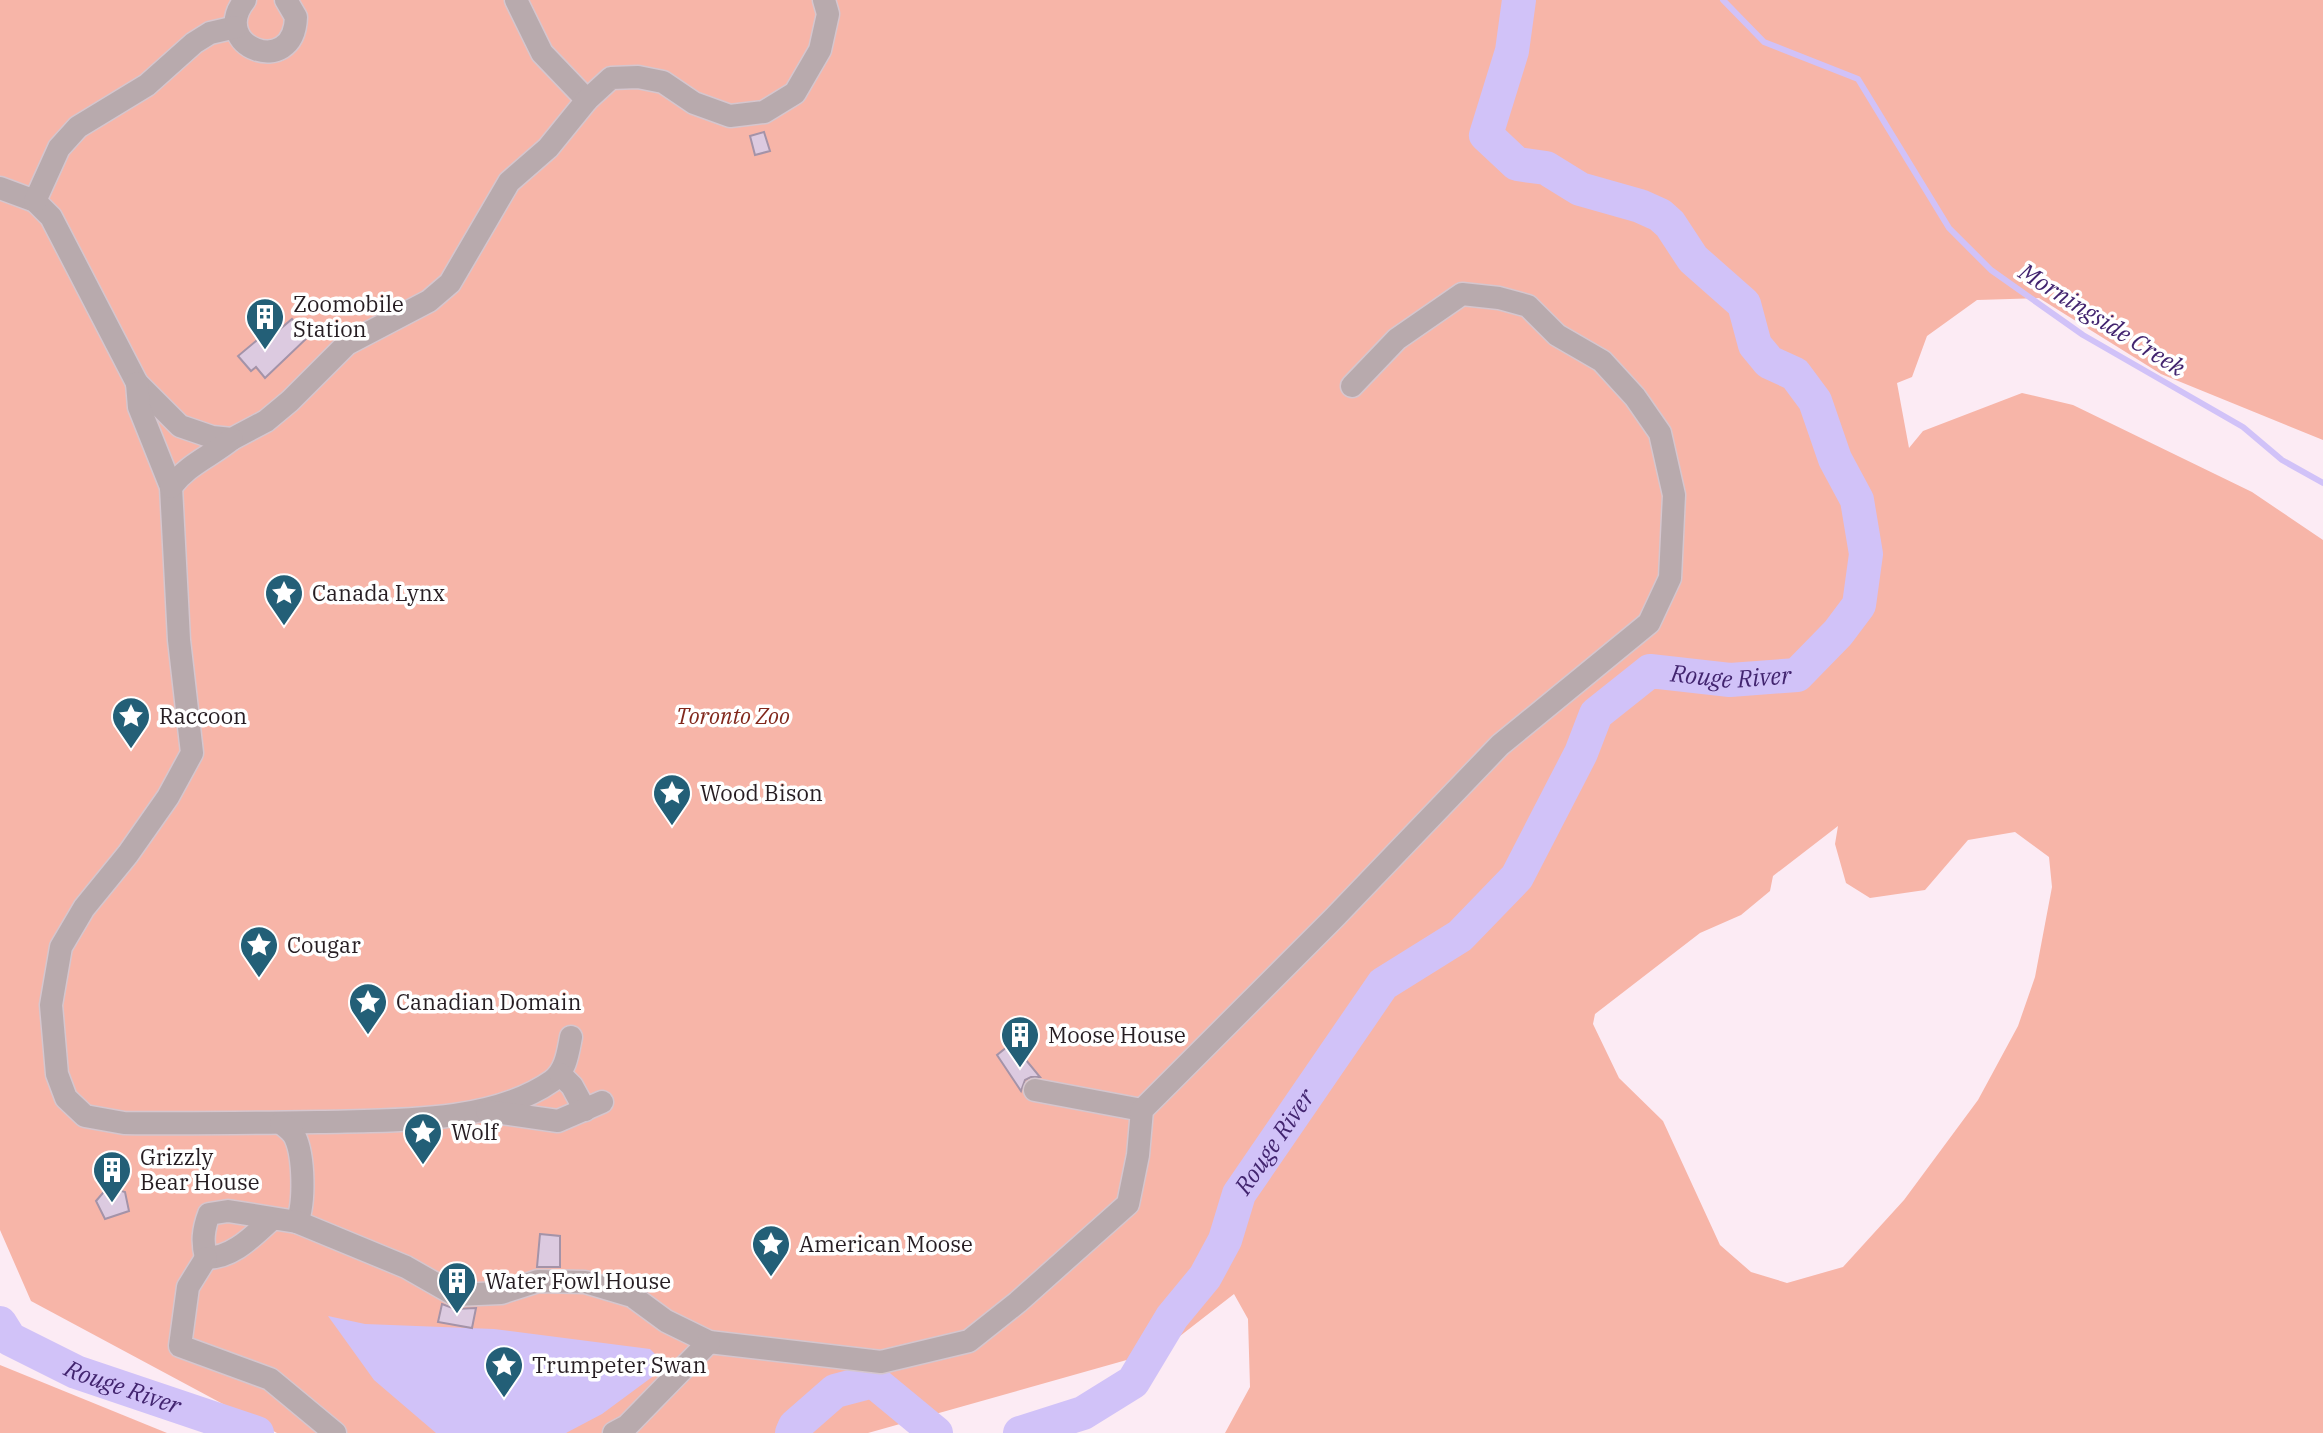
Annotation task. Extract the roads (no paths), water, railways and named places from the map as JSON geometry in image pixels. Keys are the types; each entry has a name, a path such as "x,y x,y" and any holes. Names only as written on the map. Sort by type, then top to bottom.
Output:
{"street":[{"path":"245,0 239,9 236,27 246,45 255,51 276,51 292,38 295,28 293,8 286,0"},
{"path":"516,0 542,53 587,100"},
{"path":"171,487 183,471 266,421 347,344 429,301 450,283 509,182 548,148 587,100 611,78 638,77 663,82 694,103 730,116 764,112 795,93 820,50 828,14 824,0"},
{"path":"35,201 59,148 78,127 147,85 194,43 210,33 236,27"},
{"path":"0,188 35,201 51,217 137,383 180,426 212,437 232,439"},
{"path":"335,1433 270,1379 180,1346 188,1287 206,1258 204,1228 209,1214 228,1211 297,1222 406,1267 455,1295 501,1293 538,1281 585,1282 632,1296 666,1321 709,1342 881,1362 969,1341 1018,1302 1128,1204 1138,1155 1142,1110 1334,918 1500,745 1649,623 1670,578 1674,495 1660,433 1635,397 1602,361 1557,335 1528,306 1499,298 1462,294 1397,339 1352,386"},
{"path":"137,383 139,407 171,487 179,640 192,753 168,797 128,854 84,908 61,947 51,1005 57,1074 66,1098 85,1116 124,1123 383,1121 482,1110 552,1081 560,1074 571,1037"},
{"path":"482,1110 558,1121 594,1106 560,1074"},
{"path":"1035,1090 1142,1110"},
{"path":"281,1123 293,1133 298,1146 302,1209 297,1222"},
{"path":"206,1258 218,1258 233,1251 272,1219"},
{"path":"614,1433 627,1426 709,1342"}],"waterway":[{"name":"Rouge River","path":"1020,1433 1083,1413 1133,1382 1172,1317 1205,1277 1225,1240 1239,1194 1383,984 1460,936 1517,877 1581,753 1596,714 1650,671 1730,680 1797,675 1838,633 1859,605 1866,554 1857,500 1835,459 1815,401 1795,374 1769,362 1755,345 1744,304 1693,259 1670,224 1660,215 1580,189 1546,168 1517,164 1486,135 1512,51 1519,0"},
{"name":"Morningside Creek","path":"1723,0 1764,42 1858,79 1949,228 1991,270 2083,335 2243,427 2282,460 2323,483"},
{"name":"Rouge River","path":"0,1323 10,1339 76,1372 257,1433"},
{"name":"Rouge River","path":"792,1433 795,1426 835,1391 873,1381 936,1433"}],"place":[{"name":"Zoomobile Station","path":"265,351"},
{"name":"Canada Lynx","path":"284,627"},
{"name":"Raccoon","path":"131,750"},
{"name":"Wood Bison","path":"672,827"},
{"name":"Cougar","path":"259,979"},
{"name":"Canadian Domain","path":"368,1036"},
{"name":"Moose House","path":"1020,1069"},
{"name":"Wolf","path":"423,1166"},
{"name":"Grizzly Bear House","path":"112,1204"},
{"name":"American Moose","path":"771,1278"},
{"name":"Water Fowl House","path":"457,1315"},
{"name":"Trumpeter Swan","path":"504,1399"}],"park label":[{"name":"Toronto Zoo","path":"733,716"}]}
